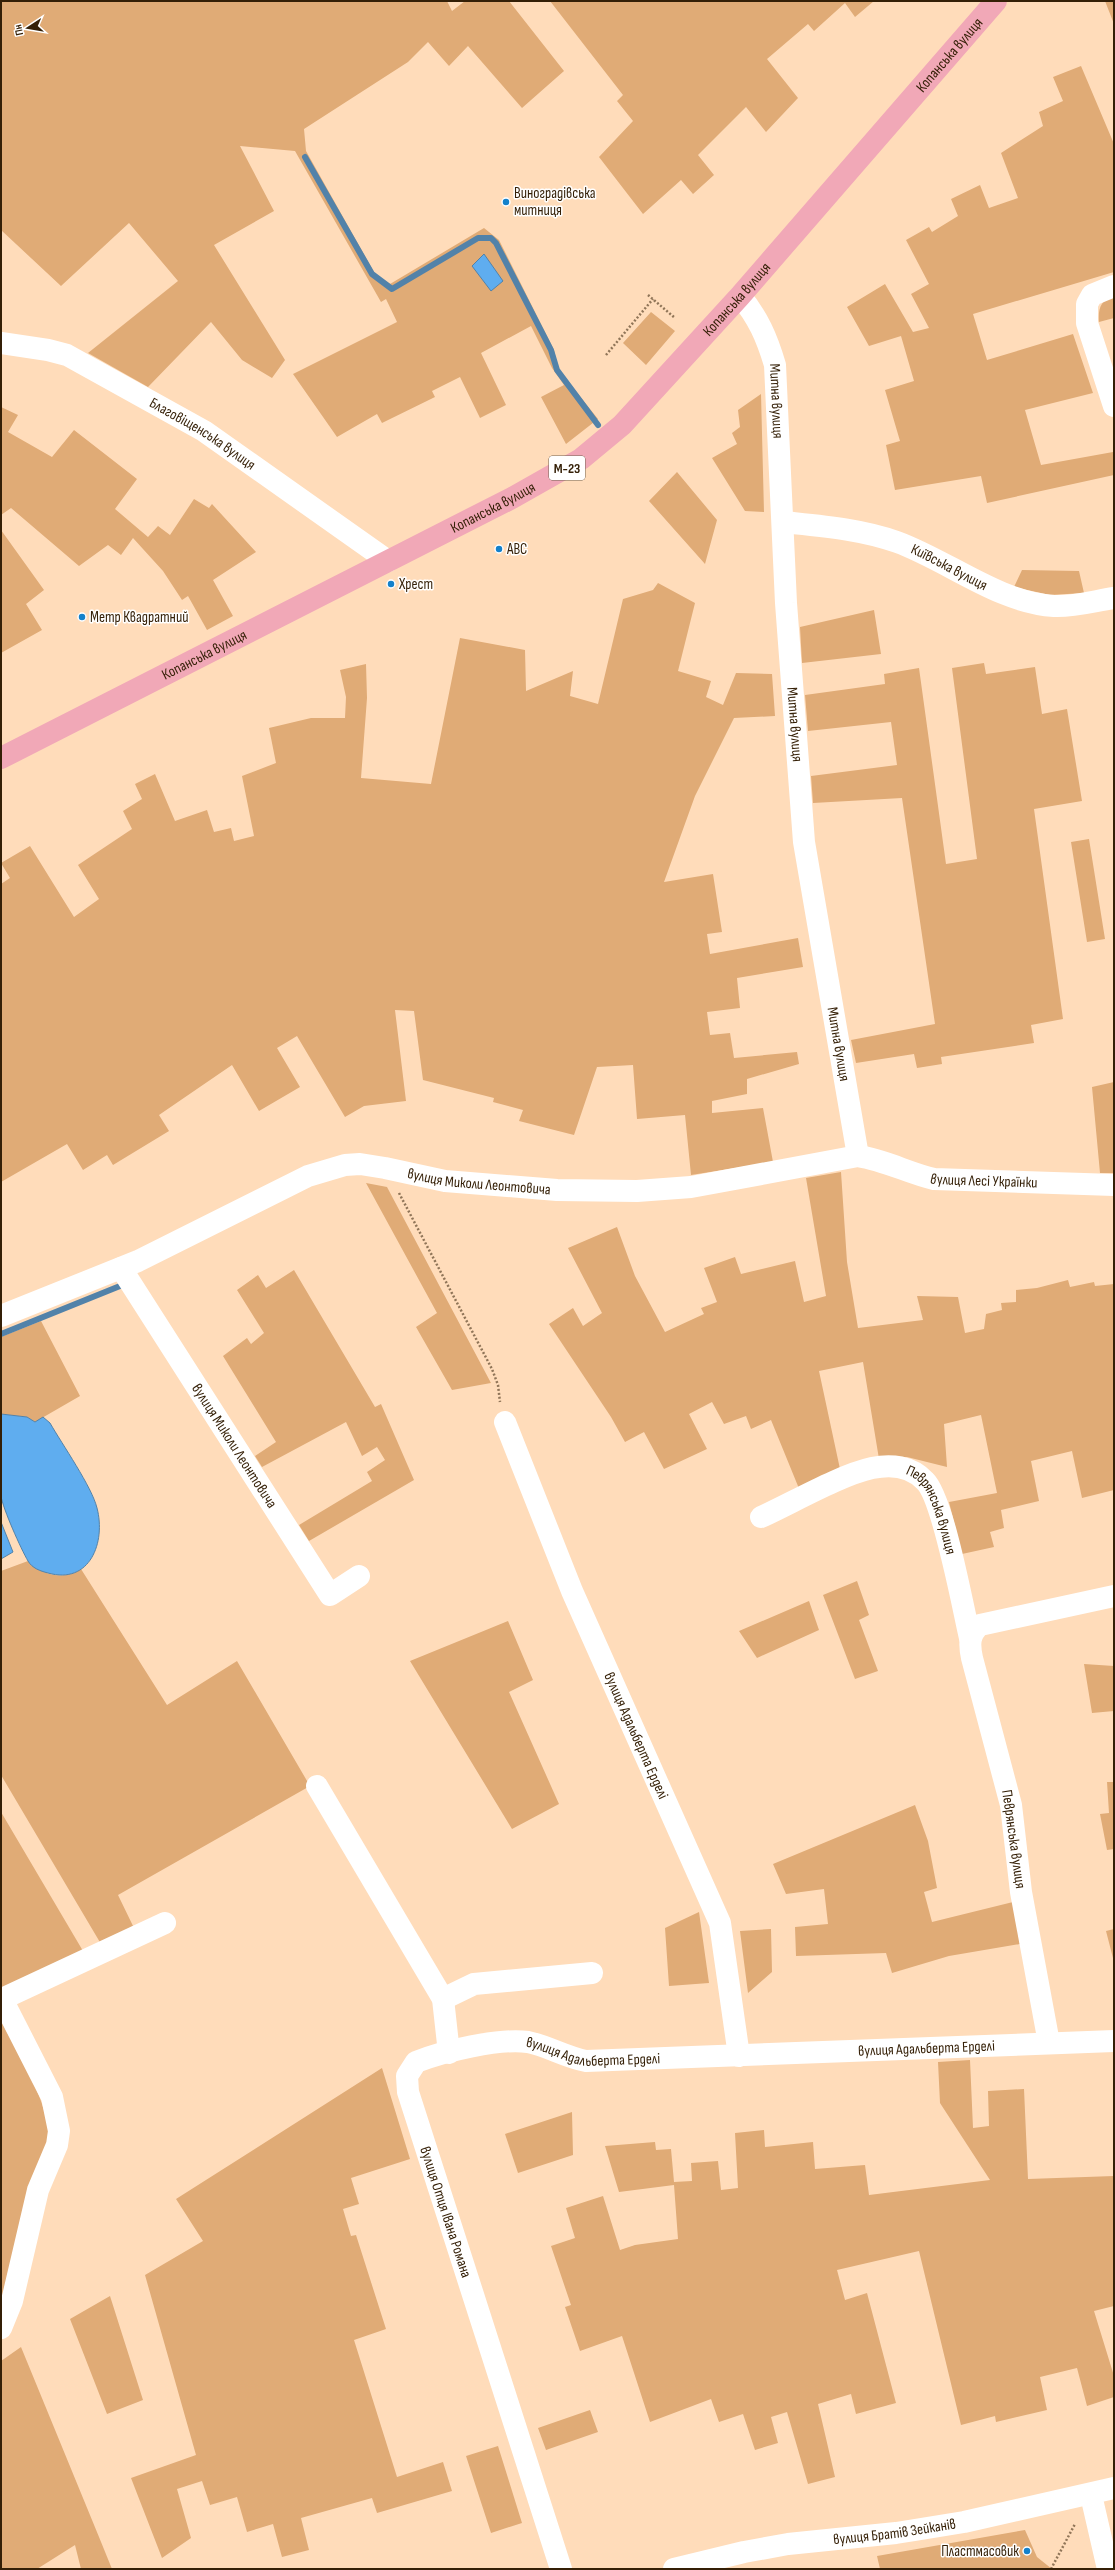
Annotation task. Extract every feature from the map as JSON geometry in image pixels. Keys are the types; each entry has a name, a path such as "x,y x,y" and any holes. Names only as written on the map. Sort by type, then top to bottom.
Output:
{"highway":[{"name":"Копанська вулиця","path":"1,758 541,483 581,459 627,419 740,296 996,1"}],"street":[{"path":"1114,286 1092,295 1086,312 1087,323 1114,406"},
{"name":"Митна вулиця","path":"740,296 754,312 763,330 775,365 786,603 804,842 858,1156"},
{"name":"Благовіщенська вулиця","path":"1,343 48,350 67,355 180,417 204,431 388,561"},
{"name":"Київська вулиця","path":"783,522 855,531 895,541 920,551 999,592 1037,604 1070,605 1114,598"},
{"name":"вулиця Миколи Леонтовича","path":"1,1316 121,1268 327,1169 360,1164 444,1181 564,1190 637,1191 691,1187 858,1156"},
{"name":"вулиця Лесі Українки","path":"858,1156 872,1158 911,1174 934,1179 1114,1185"},
{"name":"вулиця Миколи Леонтовича","path":"121,1268 330,1595 360,1576"},
{"name":"вулиця Адальберта Ерделі","path":"505,1422 572,1591 720,1923 739,2056"},
{"name":"Певрянська вулиця","path":"761,1517 866,1470 886,1466 909,1469 927,1482 939,1507 970,1638 972,1658 1011,1805 1022,1899 1049,2043"},
{"path":"970,1638 974,1630 980,1625 1114,1596"},
{"path":"317,1786 443,1999 449,2053"},
{"path":"1,2328 12,2301 38,2190 57,2145 59,2131 52,2097 2,1999 166,1923"},
{"path":"443,1999 474,1984 592,1974"},
{"name":"вулиця Адальберта Ерделі","path":"449,2053 494,2042 512,2041 528,2042 574,2059 586,2061 1114,2041"},
{"name":"вулиця Отця Івана Романа","path":"449,2053 416,2062 408,2076 408,2092 561,2569"},
{"name":"вулиця Братів Зейканів","path":"674,2569 744,2552 964,2522 1090,2495 1114,2488"},
{"path":"1090,2495 1108,2569"}],"path":[{"path":"648,295 675,318"},
{"path":"606,355 653,299"},
{"path":"396,1171 402,1201 495,1377 505,1422"},
{"path":"1051,2569 1090,2495"}],"shaded area":[{"path":"1,1 447,1 452,11 465,1 509,1 564,71 522,108 468,46 449,66 428,42 408,62 304,129 306,151 375,274 390,284 484,228 499,240 554,350 558,369 598,419 566,444 541,397 564,385 552,368 531,326 481,353 506,405 480,418 460,377 432,391 435,397 382,423 377,414 337,437 293,374 397,322 386,299 381,302 295,151 240,146 274,211 214,245 285,360 272,378 242,360 211,322 148,387 88,353 178,281 129,223 61,286 1,230"},
{"path":"550,1 874,1 855,17 845,3 814,31 808,24 767,59 798,98 766,132 746,107 698,155 714,175 693,194 681,180 643,214 599,157 633,121 617,101 623,95"},
{"path":"1105,1 1114,1 1114,24"},
{"path":"1081,66 1114,144 1114,272 973,314 987,360 1073,334 1093,393 1025,410 1041,465 1113,452 1114,475 987,503 981,476 895,490 886,445 900,441 885,390 914,381 901,336 869,346 847,307 885,284 913,332 929,328 911,294 929,284 906,240 929,227 932,232 958,216 951,199 980,185 989,208 1018,198 1001,153 1043,126 1039,112 1063,101 1053,77"},
{"path":"1114,295 1114,318 1099,322 1101,305"},
{"path":"651,312 675,331 646,365 623,343"},
{"path":"761,394 764,512 745,511 712,458 737,444 732,433 740,427 738,410"},
{"path":"1,407 18,415 8,432 52,457 74,430 137,479 115,509 148,537 158,526 170,535 194,499 209,508 212,504 256,552 213,580 233,616 207,630 188,596 182,600 163,571 133,538 121,555 108,545 79,566 11,508 1,515"},
{"path":"677,472 717,520 705,564 649,501"},
{"path":"1,530 44,590 26,604 42,630 1,653"},
{"path":"1022,570 1079,571 1084,593 1050,595 1014,587"},
{"path":"658,583 695,603 678,671 711,681 706,697 723,705 736,673 772,674 775,716 734,718 695,796 664,882 713,874 722,932 707,934 710,954 798,938 803,967 737,978 740,1008 707,1012 710,1035 730,1033 734,1058 797,1052 799,1064 747,1079 747,1094 712,1101 712,1113 763,1108 773,1162 691,1175 685,1115 637,1119 633,1065 597,1067 574,1135 519,1121 523,1110 493,1102 494,1098 423,1080 414,1011 395,1010 406,1101 364,1106 345,1117 297,1036 277,1048 300,1087 259,1111 232,1065 159,1115 169,1131 113,1165 107,1155 83,1170 67,1144 1,1182 1,884 10,878 1,863 30,846 74,917 99,899 78,865 132,829 123,811 142,799 135,784 155,774 175,821 207,810 214,832 231,828 234,841 254,836 242,776 276,763 269,728 311,718 345,718 346,697 340,670 366,664 367,698 361,778 431,784 460,638 525,650 526,691 573,671 570,696 598,704 623,599 653,590"},
{"path":"874,610 881,654 802,663 800,627"},
{"path":"984,663 986,674 1035,667 1042,714 1067,709 1082,801 1034,809 1063,1019 1031,1025 1034,1043 941,1057 942,1064 917,1068 914,1054 856,1063 851,1040 935,1024 902,798 813,803 811,776 897,765 891,722 808,731 805,695 885,684 884,674 919,668 946,864 977,859 952,668"},
{"path":"1089,839 1105,939 1087,942 1071,842"},
{"path":"1114,1082 1114,1173 1100,1173 1092,1087"},
{"path":"841,1172 847,1262 858,1328 923,1320 917,1296 958,1297 965,1333 984,1329 986,1314 1002,1310 1001,1303 1016,1302 1016,1290 1037,1288 1068,1280 1070,1287 1094,1282 1095,1286 1114,1284 1114,1490 1082,1498 1072,1451 1031,1461 1039,1501 1001,1510 1004,1528 990,1532 994,1547 962,1554 949,1502 997,1493 981,1415 944,1424 947,1467 907,1457 879,1459 863,1362 819,1371 840,1469 800,1491 771,1420 751,1429 746,1416 724,1424 712,1402 689,1414 707,1449 664,1469 644,1432 625,1442 611,1417 549,1324 573,1308 583,1326 602,1313 568,1248 617,1227 635,1276 665,1332 704,1314 701,1308 717,1302 704,1268 735,1257 741,1274 795,1261 804,1302 826,1296 806,1178"},
{"path":"366,1183 387,1187 491,1383 452,1390 416,1327 437,1313"},
{"path":"294,1270 375,1407 381,1404 414,1480 309,1541 299,1525 372,1481 367,1472 385,1460 377,1447 362,1456 346,1422 262,1467 255,1456 276,1442 223,1356 247,1338 251,1344 264,1333 237,1290 258,1275 266,1288"},
{"path":"41,1321 80,1396 35,1422 27,1417 1,1414 1,1337"},
{"path":"28,1561 40,1570 53,1575 68,1575 81,1569 167,1705 237,1661 310,1786 118,1895 134,1928 101,1944 1,1775 1,1571"},
{"path":"857,1581 869,1615 859,1620 878,1671 855,1679 823,1595"},
{"path":"809,1601 819,1630 757,1658 739,1631"},
{"path":"508,1621 533,1680 509,1692 559,1804 512,1829 410,1661"},
{"path":"1084,1664 1114,1666 1114,1711 1092,1713"},
{"path":"1107,1782 1114,1782 1114,1849 1107,1850 1100,1814 1109,1813"},
{"path":"915,1805 928,1841 937,1888 924,1892 932,1922 1013,1902 1020,1944 949,1956 892,1973 886,1953 796,1956 795,1927 828,1924 824,1889 786,1894 773,1864"},
{"path":"1,1812 83,1951 1,1989"},
{"path":"699,1912 709,1983 669,1986 665,1928"},
{"path":"771,1929 772,1972 748,1993 740,1931"},
{"path":"1114,1929 1114,1962 1106,1931"},
{"path":"1,2020 37,2090 47,2120 49,2135 1,2302"},
{"path":"970,2060 973,2128 989,2126 988,2091 1024,2089 1028,2179 1114,2176 1114,2306 1094,2311 1114,2376 1114,2397 1087,2406 1077,2368 1040,2377 1047,2410 996,2422 995,2416 961,2425 919,2251 837,2270 845,2300 867,2293 896,2403 856,2414 851,2394 818,2404 835,2477 808,2484 787,2412 771,2417 778,2443 755,2450 743,2414 719,2422 711,2399 650,2422 622,2336 580,2351 565,2307 571,2305 551,2246 575,2238 566,2208 603,2196 620,2250 635,2245 678,2239 674,2185 619,2192 605,2146 655,2142 656,2150 671,2149 674,2182 692,2181 691,2163 718,2161 721,2190 738,2188 735,2133 764,2130 765,2147 813,2142 815,2169 865,2165 869,2195 990,2180 940,2103 938,2062"},
{"path":"382,2068 410,2159 351,2178 359,2204 343,2209 351,2236 356,2235 386,2329 354,2340 397,2477 443,2462 452,2491 377,2513 372,2498 301,2518 309,2550 282,2557 273,2524 247,2532 237,2497 210,2505 202,2481 177,2489 191,2538 162,2558 131,2478 196,2455 145,2275 203,2241 176,2199"},
{"path":"572,2112 573,2155 518,2173 505,2134"},
{"path":"110,2296 143,2400 107,2414 70,2319"},
{"path":"21,2347 112,2569 81,2569 75,2545 37,2569 1,2569 1,2361"},
{"path":"590,2410 598,2432 546,2450 538,2428"},
{"path":"498,2446 522,2523 491,2533 466,2456"},
{"path":"1025,2530 1037,2557 1052,2569 880,2569 877,2556"}],"water":[{"path":"484,254 503,281 491,291 472,266"},
{"path":"1,1414 27,1417 35,1422 43,1417 50,1423 94,1499 99,1521 97,1547 92,1558 84,1567 75,1573 63,1575 48,1573 36,1569 28,1561 17,1539 1,1496"},
{"path":"1,1522 13,1552 1,1559"}],"waterway":[{"path":"305,157 372,274 392,289 478,238 491,238 496,243 551,350 557,370 598,425"},
{"path":"1,1334 120,1286"}],"place":[{"name":"Виноградівська митниця","path":"506,202"},
{"name":"ABC","path":"499,549"},
{"name":"Хрест","path":"391,584"},
{"name":"Метр Квадратний","path":"82,617"},
{"name":"Пластмасовик","path":"1027,2551"}]}
